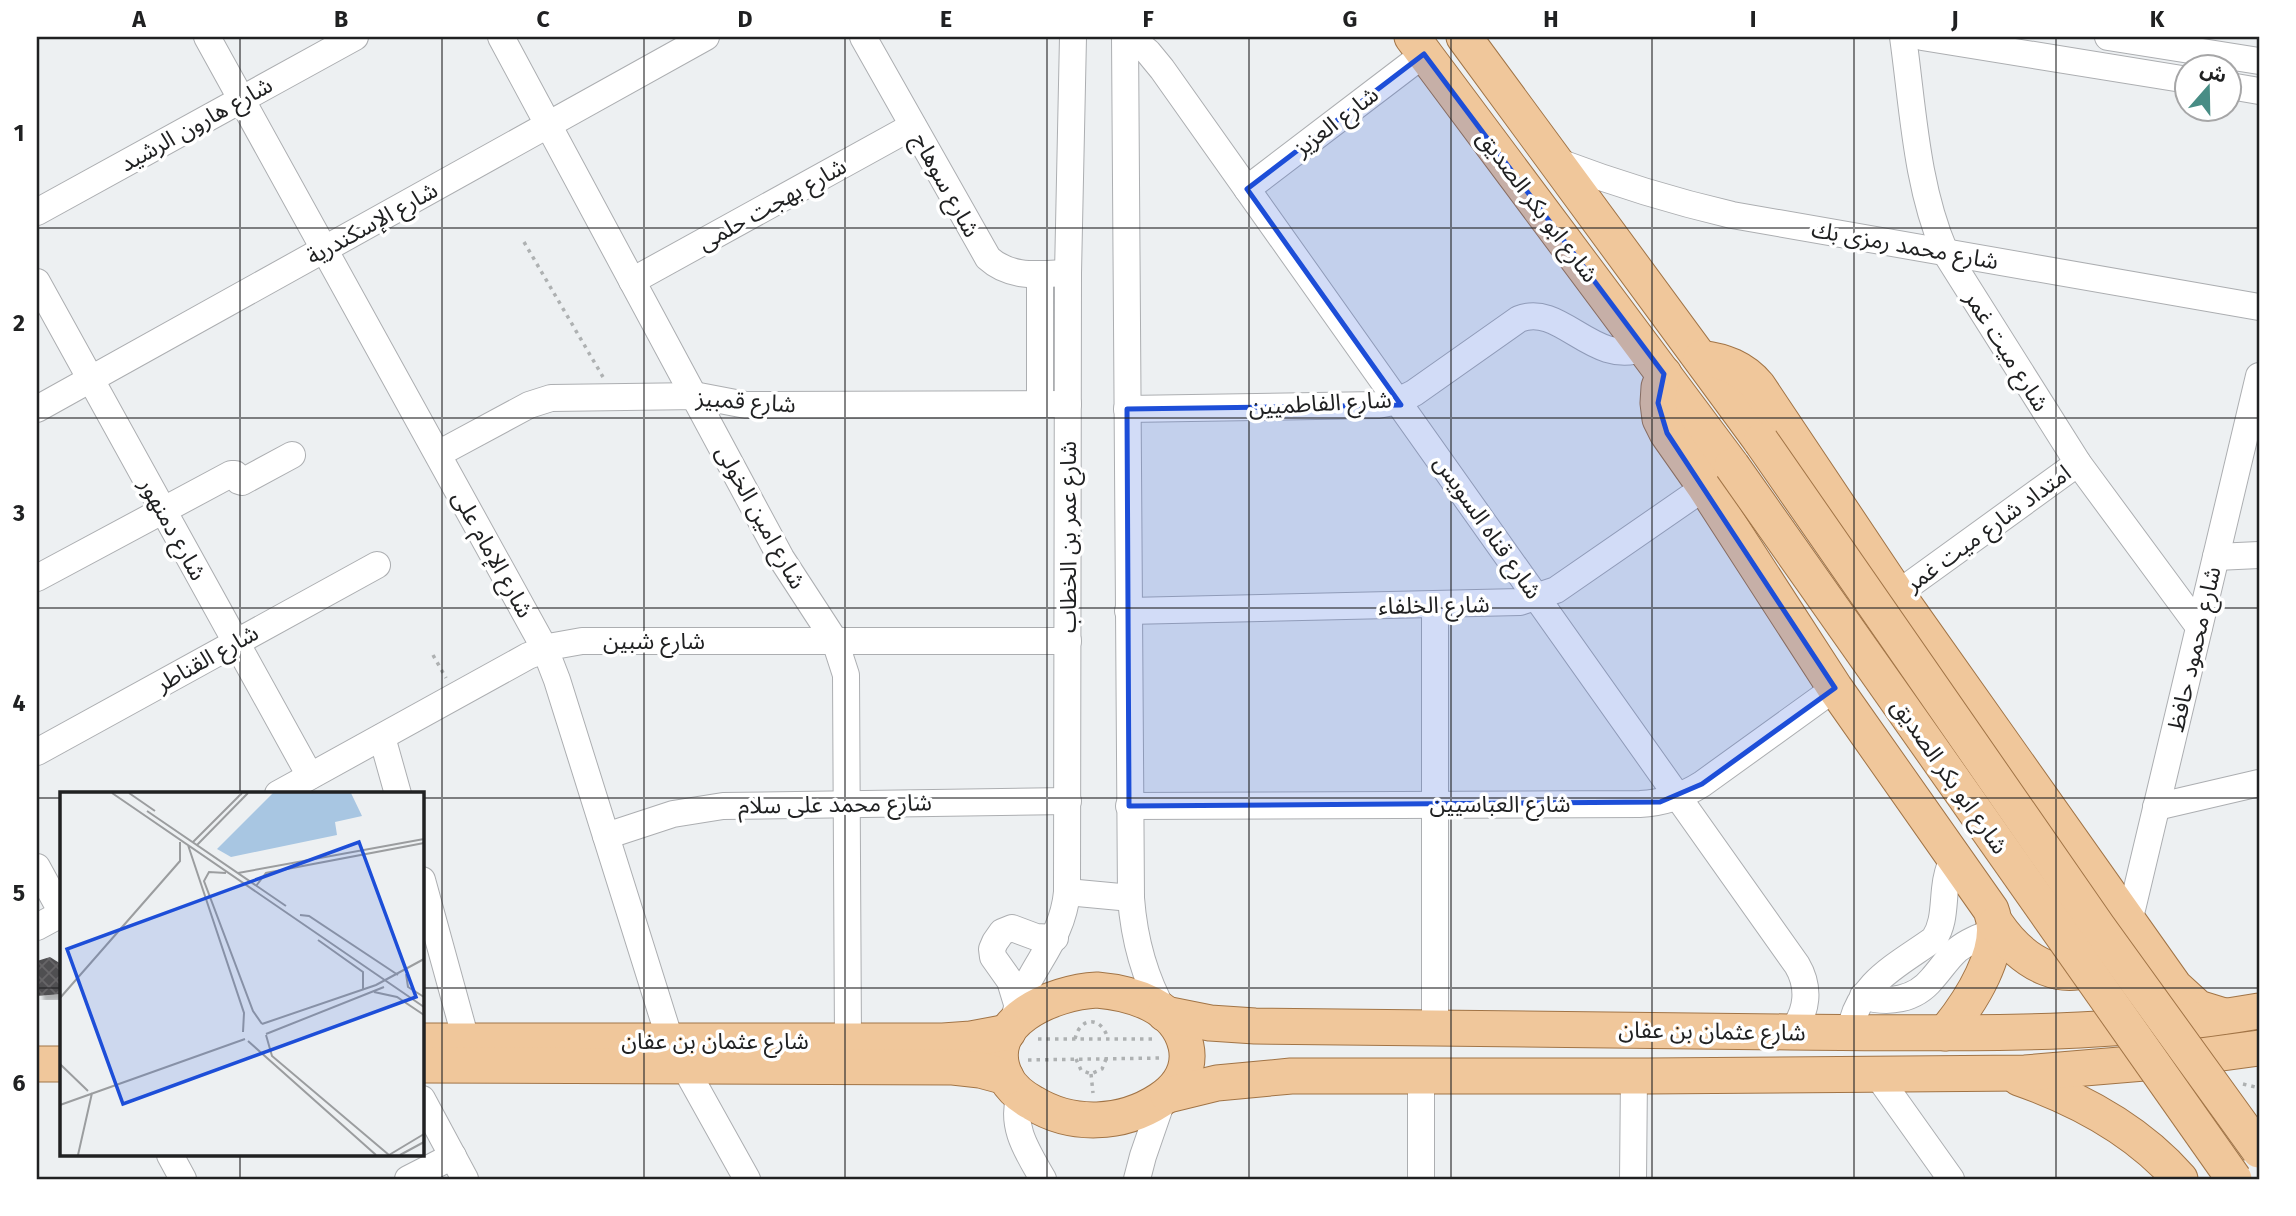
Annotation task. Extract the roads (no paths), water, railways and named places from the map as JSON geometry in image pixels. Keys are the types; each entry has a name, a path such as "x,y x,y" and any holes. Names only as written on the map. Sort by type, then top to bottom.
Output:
{"main road":[{"name":"شارع ابو بكر الصديق","path":"1468,39 1761,441 2090,915 2259,1150"},
{"name":"شارع ابو بكر الصديق","path":"1418,45 1732,466 2234,1179"},
{"path":"1701,358 1732,365 1752,379 1897,594 2182,995 2207,1013 2244,1014"},
{"name":"شارع ابو بكر الصديق","path":"1654,361 1661,380 1658,395 1660,419 1667,433 1835,688 1992,910 1996,927 2029,958 2046,968 2065,973 2085,971 2103,963 2122,941 2129,922"},
{"path":"1945,1033 1975,989 1988,961 1996,927"},
{"name":"شارع عثمان بن عفان","path":"424,1041 962,1067 989,1072 1010,1047 1031,1009 1052,999 1085,990 1131,996 1153,1005 1178,1036 1210,1023 1255,1026 1945,1033 2075,1030 2244,1014"},
{"path":"1255,1026 1244,1032 1240,1039 1238,1047 1241,1055 1254,1063 1304,1076"},
{"path":"1166,1096 1181,1079 1185,1069 1178,1036"},
{"path":"37,1041 60,1041"},
{"name":"شارع عثمان بن عفان","path":"424,1065 677,1053 848,1041 953,1041 1010,1047"},
{"name":"شارع عثمان بن عفان","path":"1010,1047 1048,1111 1091,1120 1134,1113 1166,1096 1241,1079 1304,1076 1998,1074 2156,1062 2259,1048"},
{"path":"37,1064 60,1064"},
{"path":"1998,1074 2017,1077 2050,1089 2096,1112 2139,1141 2179,1178"},
{"path":"2179,1178 2182,1154 2202,1129 2211,1123 2233,1118 2259,1124"}],"street":[{"name":"شارع الإمام على","path":"207,37 545,649 677,1053 747,1179"},
{"name":"شارع هارون الرشيد","path":"37,212 242,99 313,47 355,37"},
{"name":"شارع امين الخولى","path":"501,37 785,564 835,641 846,675 848,1041"},
{"name":"شارع الإسكندرية","path":"37,409 706,37"},
{"name":"شارع سوهاج","path":"863,37 988,258 1009,272 1025,275 1068,273"},
{"name":"شارع عمر بن الخطاب","path":"1043,1179 1018,1132 1010,1047 1029,979 1055,938 1062,920 1067,892 1068,273 1073,37"},
{"name":"شارع قناه السويس","path":"1128,37 1158,63 1801,971 1806,1000 1800,1020 1791,1032"},
{"path":"1128,37 1127,409 1131,898 1142,957 1157,1001 1178,1036"},
{"name":"شارع ميت غمر","path":"1903,37 1926,197 1945,252 2078,463 2199,627"},
{"path":"1922,37 2174,77"},
{"path":"2108,37 2259,61"},
{"name":"شارع العزيز","path":"1247,189 1418,45"},
{"name":"شارع بهجت حلمى","path":"632,281 913,126"},
{"name":"شارع محمد رمزى بك","path":"1556,161 1625,186 1720,212 2259,307"},
{"path":"1040,274 1040,404"},
{"name":"شارع دمنهور","path":"37,282 310,776"},
{"name":"شارع الفاطميين","path":"1127,409 1378,405 1398,401 1414,393 1519,319 1531,315 1550,317 1582,338 1606,348 1654,361"},
{"name":"شارع محمود حافظ","path":"2129,922 2259,376"},
{"name":"شارع قمبيز","path":"438,454 536,402 558,398 694,397 746,405 1068,404"},
{"path":"37,579 231,474 235,474 239,481 242,481 292,455"},
{"name":"امتداد شارع ميت غمر","path":"1897,594 2078,463"},
{"name":"شارع الخلفاء","path":"1128,611 1511,604 1538,598 1565,584 1705,488"},
{"path":"2216,557 2259,555"},
{"name":"شارع القناطر","path":"37,751 377,565"},
{"path":"1435,606 1435,1028"},
{"name":"شارع شبين","path":"282,792 519,661 545,649 582,641 1068,641"},
{"name":"شارع العباسيين","path":"1129,806 1660,802 1702,784 1835,688"},
{"path":"382,737 397,792"},
{"path":"2156,807 2259,783"},
{"name":"شارع محمد على سلام","path":"606,836 673,814 711,807 1068,801"},
{"path":"1850,1033 1853,1016 1863,996 1877,981 1934,939 1942,921 1946,881 1954,856"},
{"path":"37,867 60,910"},
{"path":"424,887 467,1041"},
{"path":"1067,892 1131,898"},
{"path":"37,927 60,913"},
{"path":"1942,921 1961,947"},
{"path":"1863,996 1878,1000 1894,999 1917,992 1930,982 1961,947 1996,927"},
{"path":"1010,1047 1010,981 993,957 992,949 1002,932 1012,929 1036,937 1055,938"},
{"path":"1877,1075 1951,1179"},
{"path":"1421,1076 1421,1179"},
{"path":"1633,1179 1634,1076"},
{"path":"1137,1179 1166,1096"},
{"path":"424,1103 465,1179"},
{"path":"171,1156 183,1179"},
{"path":"408,1179 453,1156"}]}
